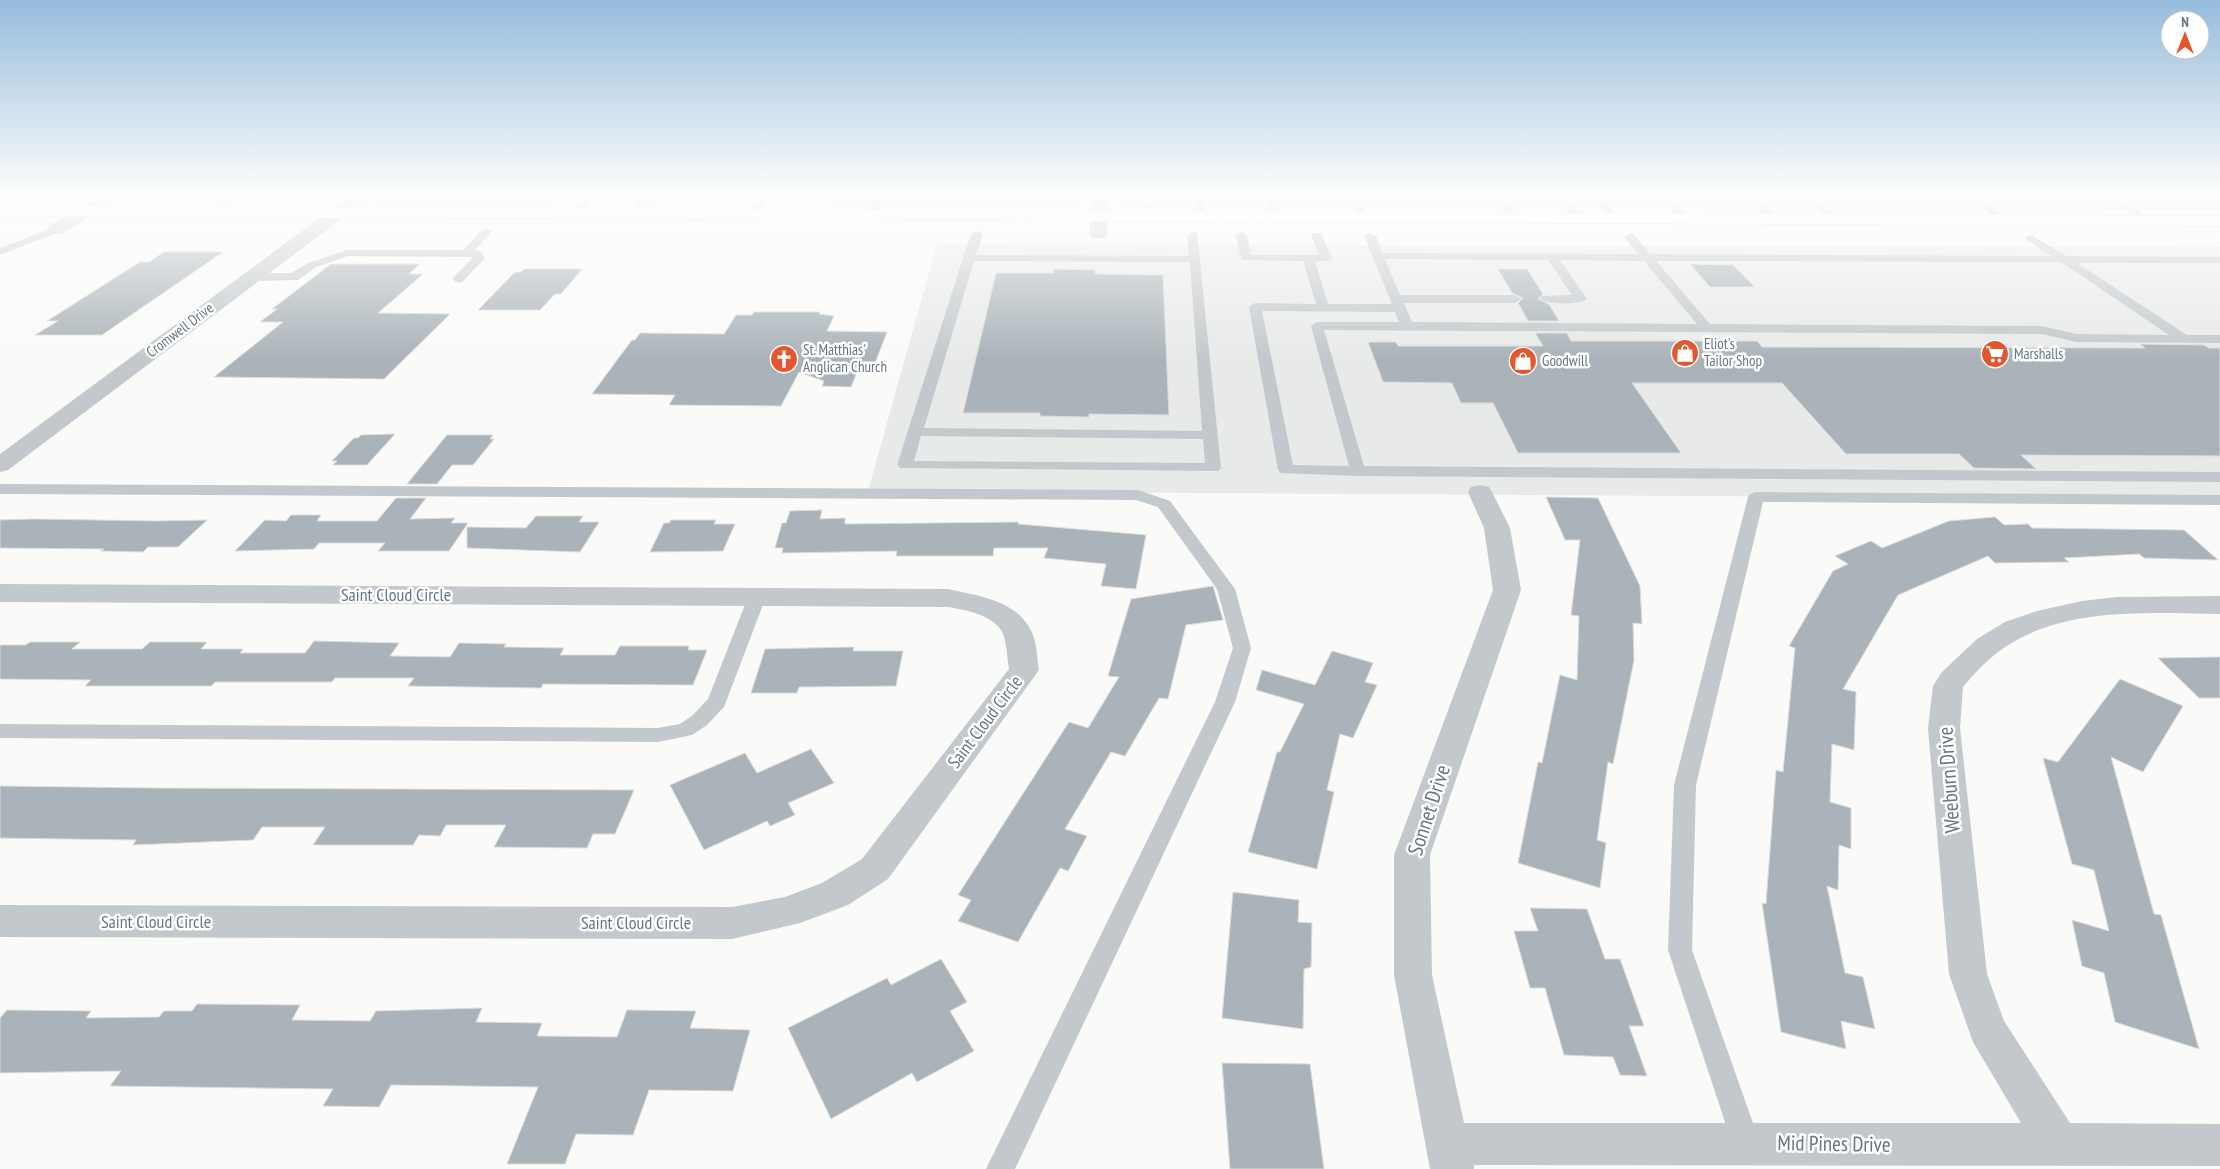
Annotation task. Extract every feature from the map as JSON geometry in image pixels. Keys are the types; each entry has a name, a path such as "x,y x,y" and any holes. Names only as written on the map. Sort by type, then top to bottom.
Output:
{"street":[{"name":"Cromwell Drive","path":"0,465 288,251"},
{"name":"Sonnet Drive","path":"1450,1157 1413,976 1412,855 1507,590 1497,528 1480,492"},
{"name":"Saint Cloud Circle","path":"0,593 948,598 985,605 1012,624 1017,634 1024,670 875,869 836,894 787,912 732,923 0,921"},
{"name":"Weeburn Drive","path":"2059,1146 1987,1029 1968,974 1944,728 1948,687 1969,660 1992,641 2026,623 2124,605 2220,605"},
{"name":"Mid Pines Drive","path":"1450,1157 1746,1143 2059,1146 2220,1145"}],"lane":[{"path":"466,253 469,251"},
{"path":"974,251 969,258 905,464 1213,468 1194,251"},
{"path":"1244,251 1246,258 1326,258 1323,251"},
{"path":"1376,251 1407,326"},
{"path":"1642,251 1706,328"},
{"path":"2051,251 2184,339"},
{"path":"252,277 294,277 312,265 347,254 476,254 479,258 458,279"},
{"path":"1378,256 2220,260"},
{"path":"1546,299 1581,299 1552,256"},
{"path":"969,258 1195,259"},
{"path":"1308,258 1323,307"},
{"path":"1515,299 1323,307 1255,307 1286,470 2220,477"},
{"path":"1358,471 1317,326 2042,330 2076,338 2220,339"},
{"path":"915,432 1210,435"},
{"path":"0,489 1138,495 1164,504 1226,589 1242,648 1225,702 1000,1169"},
{"path":"1746,1143 1680,950 1684,785 1756,497 2220,500"},
{"path":"0,731 658,735 685,730 700,720 717,702 758,597"}],"shaded area":[{"path":"935,251 2220,251 2220,499 868,491"}],"building":[{"path":"164,252 223,252 102,335 35,335 58,321 47,321 140,262 149,262"},
{"path":"331,264 420,264 409,274 423,274 378,313 450,314 384,379 214,377 283,322 260,322 277,309 272,309"},
{"path":"1690,264 1733,265 1755,287 1710,287"},
{"path":"524,269 582,269 561,294 555,294 540,310 478,310 515,272 521,272"},
{"path":"1054,269 1095,270 1095,274 1163,275 1169,415 1089,414 1089,417 1040,416 1040,413 963,413 996,273 1053,273"},
{"path":"1498,269 1527,269 1543,294 1538,299 1549,304 1559,321 1528,321 1518,303 1523,298 1512,293"},
{"path":"754,312 820,312 819,314 834,316 827,331 887,332 875,363 861,362 851,387 822,386 824,381 799,372 781,406 669,405 675,395 592,394 632,340 635,340 640,333 724,334 736,315 752,315"},
{"path":"1535,333 1567,333 1571,341 1757,341 1762,347 2145,348 2140,344 2204,345 2209,348 2220,348 2220,456 2021,455 2036,469 1974,468 1959,454 1846,454 1782,383 1632,383 1681,453 1518,453 1493,403 1461,403 1452,383 1383,382 1368,342 1396,342 1398,346 1543,346"},
{"path":"395,434 367,465 333,465 337,461 332,461 354,438 358,438 361,435"},
{"path":"447,435 493,435 490,439 494,439 473,465 452,465 437,484 407,484"},
{"path":"1546,497 1598,498 1640,586 1642,624 1633,623 1634,660 1613,764 1608,762 1597,840 1606,843 1600,888 1518,863 1538,762 1542,763 1560,675 1577,680 1579,616 1571,615 1580,540 1565,540"},
{"path":"396,498 426,498 410,519 455,518 451,523 468,523 449,551 378,551 385,543 319,543 314,549 235,551 265,520 286,521 291,515 321,515 317,521 377,521"},
{"path":"822,510 820,519 845,518 845,524 1018,522 1018,524 1146,535 1136,589 1101,586 1106,564 1044,558 1048,548 994,548 993,556 896,556 897,551 782,553 783,548 775,548 782,523 786,523 790,511"},
{"path":"536,516 583,516 579,522 599,522 580,552 467,548 467,527 526,528"},
{"path":"1995,517 2004,525 2028,524 2032,528 2184,530 2218,560 2144,558 2139,554 2064,558 2069,562 1995,563 1988,556 1898,595 1843,689 1856,692 1854,750 1832,744 1830,802 1851,808 1851,849 1839,845 1838,890 1827,886 1845,973 1863,977 1875,1029 1841,1021 1846,1049 1781,1032 1762,903 1766,904 1776,770 1783,772 1795,648 1789,646 1833,571 1848,564 1835,556 1871,541 1882,548 1949,521"},
{"path":"0,520 207,520 178,547 148,547 143,552 101,551 104,549 0,548"},
{"path":"671,520 716,520 714,524 735,524 723,551 650,552 664,523 669,523"},
{"path":"1213,586 1223,620 1186,625 1168,699 1159,698 1125,756 1111,752 1065,829 1087,836 1068,871 1060,868 1018,942 958,921 971,900 958,895 1069,722 1088,728 1119,677 1108,676 1131,599"},
{"path":"314,641 399,643 390,656 450,657 459,643 506,644 504,647 564,648 560,655 615,655 620,646 689,646 688,650 707,650 693,685 543,684 541,688 408,686 414,678 335,678 332,682 215,682 211,686 85,686 91,680 0,679 0,645 26,645 30,642 80,642 72,649 142,649 150,642 207,642 201,649 243,649 240,653 305,653"},
{"path":"854,647 853,651 903,651 896,686 799,687 797,693 751,693 765,649"},
{"path":"1332,651 1373,663 1365,682 1377,685 1353,738 1340,734 1327,790 1334,792 1317,869 1248,852 1277,752 1280,752 1304,704 1256,690 1262,670 1315,685"},
{"path":"2220,657 2220,698 2199,698 2158,658"},
{"path":"2120,679 2183,706 2143,772 2111,757 2154,914 2161,915 2199,1049 2115,1022 2104,973 2082,966 2072,920 2109,931 2094,870 2072,864 2043,758 2058,762"},
{"path":"811,749 834,783 788,803 795,815 770,826 767,821 704,850 670,785 745,753 757,773"},
{"path":"0,786 634,790 615,834 593,834 587,848 494,847 506,825 446,825 440,836 419,835 413,845 313,845 325,827 262,827 253,840 133,845 136,840 0,838"},
{"path":"1233,892 1299,900 1298,922 1312,923 1311,967 1304,969 1303,1029 1222,1018"},
{"path":"1530,908 1587,909 1605,959 1620,959 1644,1026 1629,1026 1647,1076 1620,1075 1613,1057 1564,1055 1545,988 1530,988 1514,931 1538,931"},
{"path":"941,959 967,1002 950,1011 974,1051 917,1082 912,1073 831,1119 788,1028 887,978 891,985"},
{"path":"197,1004 300,1005 292,1020 370,1021 376,1011 482,1008 476,1022 542,1023 537,1036 617,1037 627,1010 696,1011 690,1028 750,1030 733,1091 649,1090 633,1135 576,1134 565,1164 507,1164 538,1087 391,1085 379,1107 323,1106 333,1089 110,1086 121,1071 0,1073 0,1018 7,1010 91,1011 86,1018 159,1017 164,1011 192,1011"},
{"path":"1222,1063 1310,1064 1324,1169 1230,1169"}],"place":[{"name":"Eliot's Tailor Shop","path":"1685,353"},
{"name":"Marshalls","path":"1995,354"},
{"name":"St. Matthias' Anglican Church","path":"784,359"},
{"name":"Goodwill","path":"1523,361"}]}
